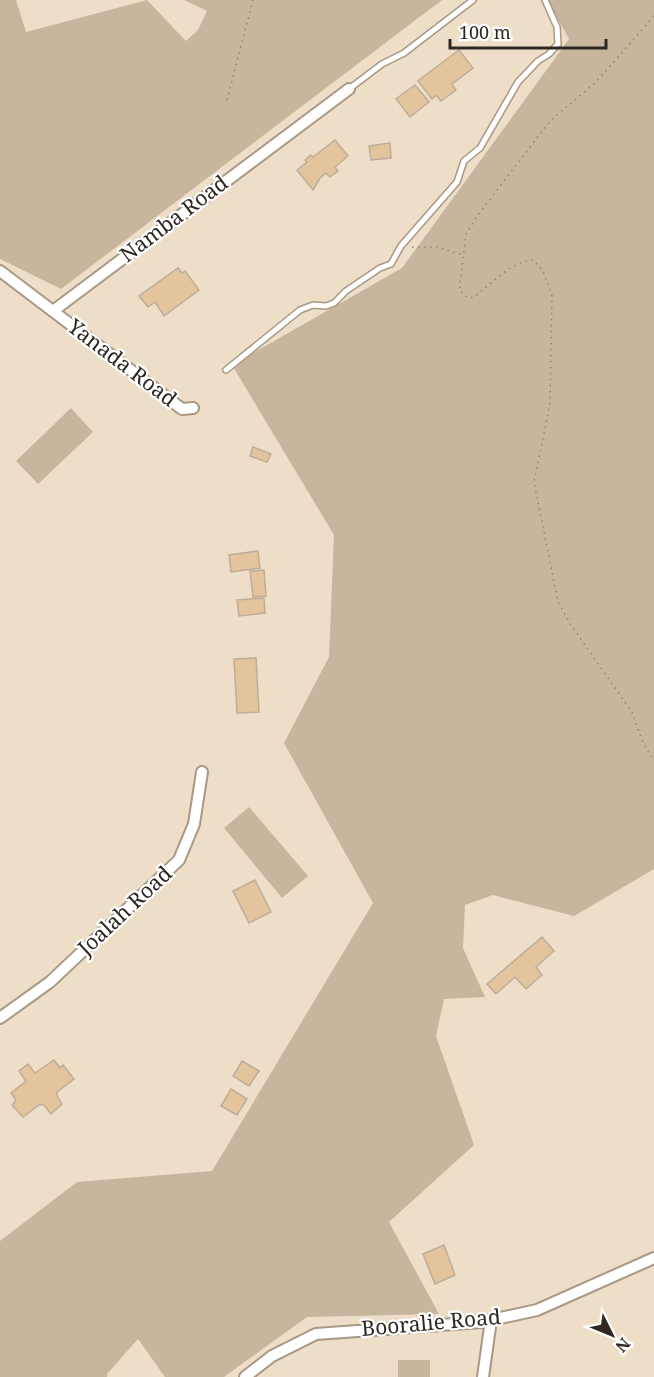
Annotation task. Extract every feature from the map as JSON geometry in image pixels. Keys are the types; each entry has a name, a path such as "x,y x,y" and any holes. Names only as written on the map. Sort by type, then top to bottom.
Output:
{"street":[{"name":"Namba Road","path":"53,311 349,89"},
{"path":"0,271 53,311"},
{"name":"Yanada Road","path":"53,311 182,409 193,408"},
{"name":"Joalah Road","path":"0,1018 50,982 179,860 194,824 202,772"},
{"name":"Booralie Road","path":"245,1377 272,1356 316,1334 491,1320 537,1310 654,1258"},
{"path":"483,1377 491,1320"}],"lane":[{"path":"349,89 382,64 404,53 473,0"},
{"path":"226,370 300,310 313,305 326,306 334,303 346,291 380,268 391,264 401,246 457,182 464,161 480,148 518,82 558,44 557,27 545,0"}],"path":[{"path":"227,100 253,0"},
{"path":"654,16 597,82 551,120 480,212 466,234 460,291 468,298 474,297 526,260 533,260 543,271 552,296 550,404 534,482 558,602 571,625 632,712 642,740 654,759"},
{"path":"401,246 437,247 464,255"}],"shaded area":[{"path":"0,0 16,0 26,32 147,0 186,41 198,30 207,11 184,0 442,0 61,289 0,259"},
{"path":"547,0 654,0 654,869 574,916 493,895 465,905 463,948 485,997 444,999 436,1036 474,1145 389,1222 439,1314 307,1317 224,1377 165,1377 138,1339 107,1374 107,1377 0,1377 0,1241 77,1182 212,1171 373,903 284,743 329,657 334,535 232,365 402,268 569,39"},
{"path":"71,408 93,432 38,484 16,461"},
{"path":"249,807 308,876 282,898 224,828"},
{"path":"398,1360 430,1360 430,1377 398,1377"}],"building":[{"path":"459,50 473,68 452,84 456,90 441,101 436,95 432,99 418,81"},
{"path":"415,85 429,102 410,117 396,99"},
{"path":"335,140 348,156 335,167 338,171 330,177 326,173 313,190 297,170 307,162 305,160 311,155 313,157"},
{"path":"390,143 391,158 371,160 369,146"},
{"path":"178,268 182,273 185,271 199,290 164,316 155,302 148,307 139,296"},
{"path":"253,447 271,454 267,462 250,456"},
{"path":"258,551 260,568 231,572 229,555"},
{"path":"264,570 266,596 253,597 250,571"},
{"path":"264,598 265,613 239,616 237,600"},
{"path":"256,658 259,712 237,713 234,659"},
{"path":"255,880 271,912 249,923 233,891"},
{"path":"542,937 554,951 536,967 542,975 526,989 515,977 496,994 487,984"},
{"path":"54,1060 60,1068 63,1065 74,1079 57,1092 62,1104 51,1114 44,1105 39,1105 23,1117 12,1105 16,1100 11,1093 26,1081 19,1071 28,1064 35,1073"},
{"path":"242,1061 259,1071 249,1086 233,1076"},
{"path":"231,1089 247,1099 237,1115 221,1106"},
{"path":"444,1245 455,1275 435,1284 423,1254"}]}
